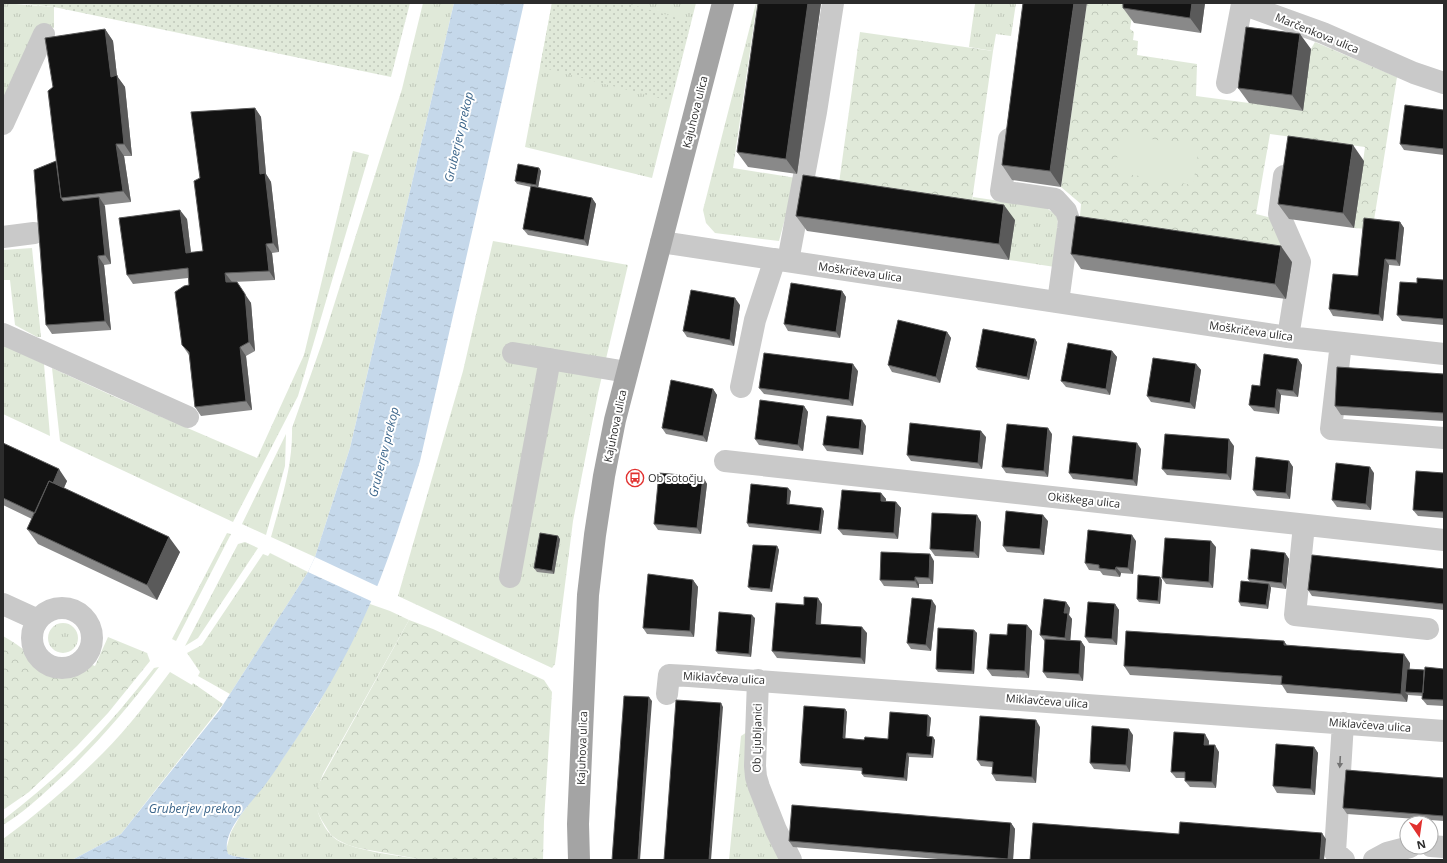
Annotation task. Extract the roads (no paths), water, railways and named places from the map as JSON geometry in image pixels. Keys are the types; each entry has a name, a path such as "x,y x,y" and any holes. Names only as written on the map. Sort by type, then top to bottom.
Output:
{"main road":[{"name":"Kajuhova ulica","path":"579,860 578,824 588,595 604,476 615,420 627,372 723,3"}],"street":[{"path":"741,387 755,320 782,260 816,112 833,3"},
{"name":"Marčenkova ulica","path":"1227,83 1242,4 1323,34 1400,67 1444,83"},
{"path":"3,124 44,34"},
{"path":"1011,122 1001,191 1054,199 1066,211 1069,220 1058,302"},
{"path":"1288,154 1279,214 1300,262 1288,337"},
{"path":"3,237 34,233"},
{"name":"Moškričeva ulica","path":"661,242 1288,337 1444,354"},
{"path":"3,334 188,417"},
{"path":"1341,343 1331,429 1444,438"},
{"path":"513,353 627,372"},
{"path":"510,577 550,359"},
{"name":"Okiškega ulica","path":"725,460 1444,540"},
{"path":"1304,525 1294,615 1428,629"},
{"path":"3,604 38,620"},
{"name":"Miklavčeva ulica","path":"667,694 668,675 758,680 1444,731"},
{"name":"Ob Ljubljanici","path":"758,680 755,766 756,777 776,830 791,860"},
{"path":"1342,723 1335,852 1344,860"},
{"path":"1374,860 1387,853 1399,850"}],"water":[{"name":"Gruberjev prekop","path":"454,3 524,3 420,461 391,551 370,604 351,645 330,684 295,741 267,782 239,817 229,836 227,845 228,854 259,860 72,860 121,834 219,711 308,572 315,557 350,448"}],"place":[{"name":"Ob sotočju","path":"635,478"}]}
